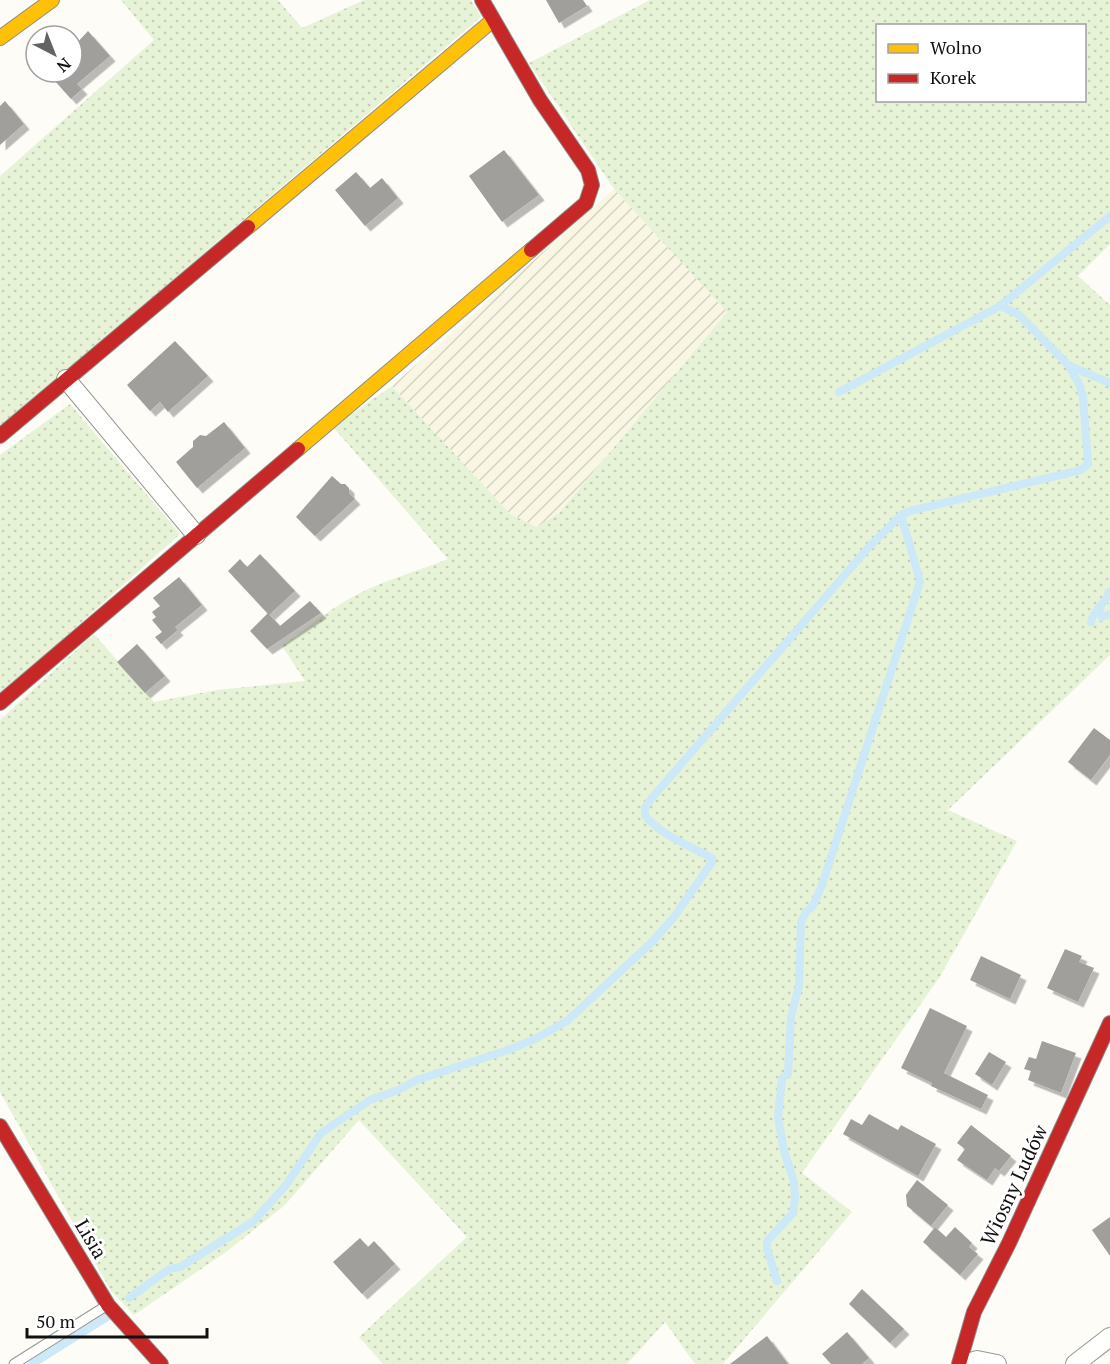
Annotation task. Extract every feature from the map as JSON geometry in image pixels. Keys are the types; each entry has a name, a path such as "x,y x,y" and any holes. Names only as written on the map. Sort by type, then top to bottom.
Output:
{"street":[{"path":"0,38 52,0"},
{"path":"0,703 586,203 592,185 588,170 540,100 482,0"},
{"path":"0,436 493,20"},
{"path":"66,380 196,535"},
{"name":"Wiosny Ludów","path":"959,1364 974,1312 1010,1244 1110,1023"},
{"name":"Lisia","path":"0,1126 108,1305 161,1364"},
{"path":"1076,1364 1110,1337"},
{"path":"965,1364 987,1360 997,1364"}],"lane":[{"path":"14,1364 108,1305"}],"shaded area":[{"path":"614,189 727,312 560,512 537,527 510,514 392,386"}],"green space":[{"path":"121,0 278,0 302,28 364,0 471,0 481,17 0,427 0,176 154,40"},
{"path":"650,0 1110,0 1110,244 1078,276 1110,305 1110,655 948,810 1017,841 939,978 802,1173 852,1212 723,1364 695,1364 665,1322 627,1364 383,1364 359,1337 467,1237 359,1120 284,1206 226,1252 134,1315 111,1291 0,1092 0,720 94,634 154,702 217,690 305,681 282,646 348,599 391,579 448,559 333,427 392,386 510,514 537,527 560,512 727,312 614,189 529,63"},
{"path":"70,404 180,534 0,695 0,455"}],"building":[{"path":"546,0 583,0 587,6 559,23"},
{"path":"88,31 110,56 84,78 84,35"},
{"path":"58,84 77,84 82,89 71,99"},
{"path":"5,101 24,124 0,145 0,106"},
{"path":"504,150 539,195 502,222 469,176"},
{"path":"356,172 370,188 382,178 398,198 365,226 335,190"},
{"path":"175,341 208,376 168,412 160,402 150,411 127,385"},
{"path":"224,422 245,448 197,488 176,462 193,447 193,441 200,435 206,436"},
{"path":"332,476 349,488 349,493 355,499 315,536 296,517"},
{"path":"260,554 295,591 269,615 228,571 240,559 247,567"},
{"path":"179,577 202,605 175,627 178,630 161,644 155,637 162,632 152,620 156,617 152,612 160,606 153,598"},
{"path":"310,601 321,613 267,649 250,631 268,613 280,626"},
{"path":"137,644 165,676 145,693 117,662"},
{"path":"1094,728 1110,740 1110,755 1091,780 1068,762"},
{"path":"1065,949 1082,956 1079,962 1094,968 1078,1002 1047,988"},
{"path":"981,956 1021,975 1010,999 970,980"},
{"path":"930,1008 967,1026 944,1073 988,1095 981,1109 931,1086 932,1083 901,1068"},
{"path":"1042,1041 1076,1053 1061,1093 1028,1080 1031,1071 1024,1069 1029,1057 1036,1059"},
{"path":"989,1052 1006,1062 992,1085 975,1074"},
{"path":"869,1114 898,1130 901,1125 936,1144 918,1176 843,1134 851,1119 862,1125"},
{"path":"971,1125 1011,1156 999,1171 995,1168 987,1180 957,1160 965,1149 957,1143"},
{"path":"917,1180 948,1205 931,1226 907,1206 906,1195"},
{"path":"1110,1217 1110,1256 1092,1230"},
{"path":"935,1227 946,1237 955,1227 972,1243 969,1247 978,1254 960,1275 923,1242"},
{"path":"360,1238 368,1247 374,1241 395,1264 362,1294 333,1262"},
{"path":"862,1289 904,1329 890,1343 849,1304"},
{"path":"847,1332 869,1358 862,1364 831,1364 822,1354"},
{"path":"767,1336 788,1364 730,1364"}],"waterway":[{"path":"839,392 1000,306 1110,216"},
{"path":"777,1281 767,1249 767,1241 793,1213 795,1198 794,1182 784,1151 778,1117 782,1078 788,1074 791,1016 799,986 801,922 806,912 813,906 822,885 920,581 901,515 1081,470 1088,464 1083,397 1069,366 1018,314 1000,306"},
{"path":"1070,366 1110,383"},
{"path":"129,1298 169,1269 180,1267 254,1221 286,1185 321,1133 370,1100 396,1091 417,1080 508,1050 535,1039 567,1021 652,942 674,917 712,862 712,858 676,840 659,828 645,815 645,808 867,549 901,515"},
{"path":"1091,622 1110,591"},
{"path":"1099,609 1102,617 1110,614"},
{"path":"32,1364 107,1317"}],"traffic: slow":[{"path":"0,38 52,0"},
{"path":"248,227 493,20"},
{"path":"298,449 531,250"}],"traffic: jam":[{"path":"482,0 540,100 588,170 592,185 586,203 531,250"},
{"path":"0,436 248,227"},
{"path":"0,703 298,449"},
{"path":"959,1364 974,1312 1009,1243 1110,1023"},
{"path":"0,1126 108,1305 161,1364"}]}
